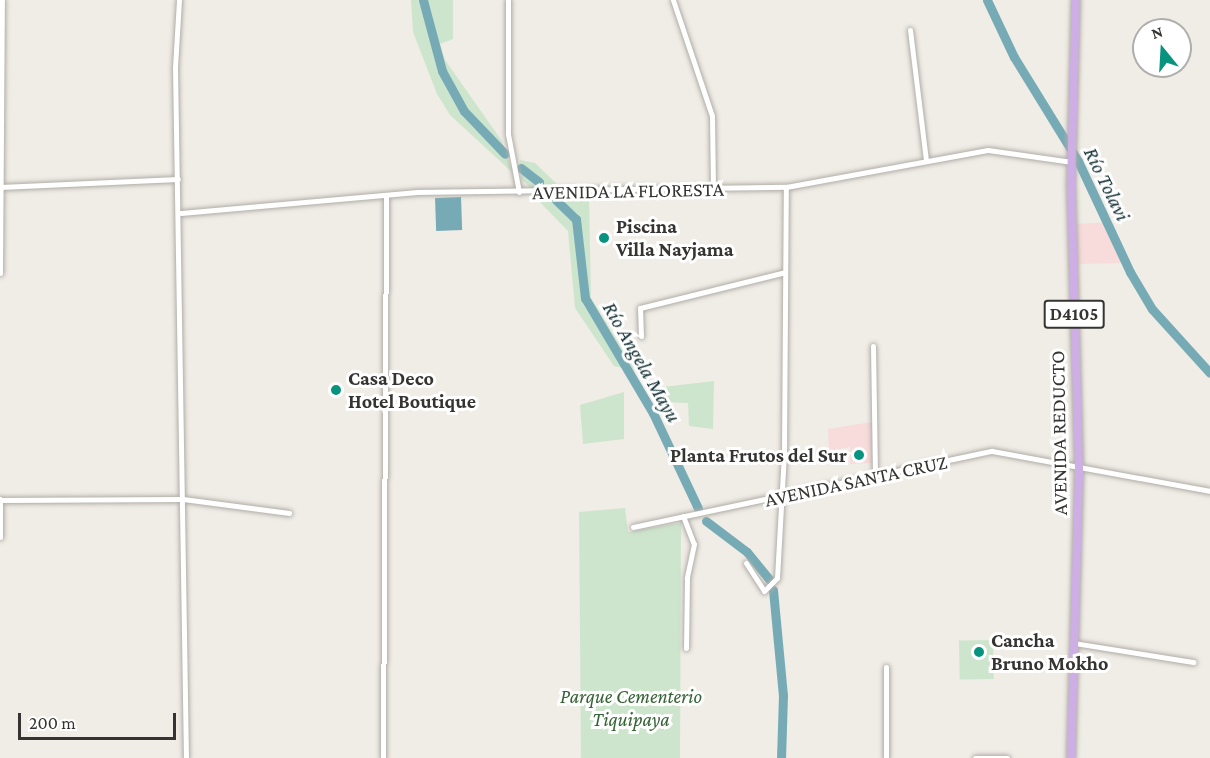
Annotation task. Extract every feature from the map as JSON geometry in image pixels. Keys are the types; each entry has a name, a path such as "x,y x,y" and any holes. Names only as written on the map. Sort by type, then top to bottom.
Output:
{"main road":[{"name":"AVENIDA REDUCTO","path":"1071,758 1072,643 1079,469 1072,160 1076,0"}],"street":[{"path":"0,273 2,0"},
{"path":"179,0 178,179 181,213 186,758"},
{"path":"508,0 508,134 519,192"},
{"path":"673,0 712,116 713,190"},
{"path":"910,30 926,160"},
{"name":"AVENIDA LA FLORESTA","path":"181,213 386,195 786,187 988,150 1072,160"},
{"path":"1,187 178,179"},
{"path":"746,563 764,591 777,578 782,498 786,187"},
{"path":"383,758 386,195"},
{"path":"641,336 640,308 785,272"},
{"path":"873,346 875,478"},
{"name":"AVENIDA SANTA CRUZ","path":"633,527 782,498 992,451 1079,469 1210,491"},
{"path":"0,537 0,499 183,499 289,513"},
{"path":"683,516 694,544 687,578 687,648"},
{"path":"1072,643 1194,662"},
{"path":"886,667 886,758"},
{"path":"975,758 1007,758"}],"shaded area":[{"path":"1112,222 1128,258 1124,263 1077,264 1076,224"},
{"path":"872,422 872,463 850,464 850,447 829,451 828,429"}],"green space":[{"path":"411,0 453,0 453,39 440,44 445,60 502,141 513,173 450,115 437,94 413,32"},
{"path":"520,160 535,163 561,188 532,189 521,179"},
{"path":"589,196 591,298 636,371 614,366 575,308 568,231 535,197"},
{"path":"714,381 713,429 689,426 688,403 662,402 663,387"},
{"path":"624,392 624,439 583,444 580,405"},
{"name":"Parque Cementerio Tiquipaya","path":"625,508 628,532 681,523 680,758 581,758 579,512"},
{"path":"993,640 994,679 960,680 959,641"}],"water":[{"path":"461,197 462,230 436,231 435,198"}],"waterway":[{"name":"Río Angela Mayu","path":"423,0 442,71 464,111 505,154"},
{"name":"Río Tolavi","path":"987,0 1014,57 1078,161 1130,272 1152,309 1210,373"},
{"name":"Río Angela Mayu","path":"521,168 539,182"},
{"name":"Río Angela Mayu","path":"556,200 576,219 585,298 653,413 698,508"},
{"name":"Río Angela Mayu","path":"706,521 747,552 769,579"},
{"name":"Río Angela Mayu","path":"773,590 783,695 781,758"}],"place":[{"name":"Piscina Villa Nayjama","path":"604,238"},
{"name":"Casa Deco Hotel Boutique","path":"336,390"},
{"name":"Planta Frutos del Sur","path":"859,455"},
{"name":"Cancha Bruno Mokho","path":"979,652"}]}
